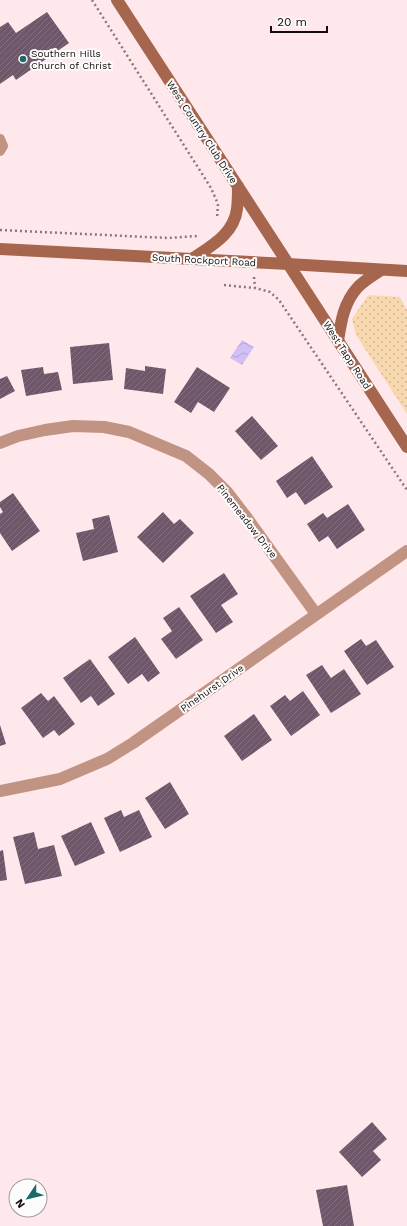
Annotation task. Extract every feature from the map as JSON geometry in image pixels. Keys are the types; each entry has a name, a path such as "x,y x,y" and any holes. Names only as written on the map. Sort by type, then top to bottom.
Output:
{"main road":[{"name":"West Country Club Drive","path":"117,0 288,264"},
{"path":"192,259 220,240 228,231 236,215 238,186"},
{"name":"South Rockport Road","path":"0,249 407,271"},
{"name":"West Tapp Road","path":"288,264 407,447"},
{"path":"338,341 342,317 347,303 359,287 381,270"}],"street":[{"name":"Pinemeadow Drive","path":"0,443 18,436 45,430 73,426 104,427 129,432 186,456 209,474 227,492 316,614"},
{"name":"Pinehurst Drive","path":"0,791 60,779 107,759 133,744 407,551"}],"lane":[{"path":"0,139 3,146 0,151"}],"path":[{"path":"92,0 211,188 218,204 217,217 214,223"},
{"path":"0,230 168,238 199,236"},
{"path":"224,285 255,288 270,292 279,300 407,490"}],"shaded area":[{"path":"368,295 400,297 407,310 407,414 356,335 352,319"}],"water":[{"path":"242,340 254,347 242,365 230,358"}],"building":[{"name":"Southern Hills Church of Christ","path":"47,12 69,43 16,80 13,75 0,84 0,27 8,22 16,33"},
{"path":"109,343 113,380 73,384 70,347"},
{"path":"145,366 166,369 163,394 124,389 126,368 145,371"},
{"path":"43,367 44,374 58,372 62,390 26,396 21,370"},
{"path":"197,367 230,388 214,412 198,402 191,413 174,402"},
{"path":"7,376 15,391 0,399 0,379"},
{"path":"252,416 278,446 261,460 235,431"},
{"path":"312,456 333,487 305,505 296,492 287,498 276,481"},
{"path":"13,493 40,531 12,551 0,533 0,514 3,512 0,507 0,502"},
{"path":"348,504 365,530 337,549 328,536 319,542 307,524 323,513 327,518"},
{"path":"163,512 174,524 180,519 194,533 163,563 137,537"},
{"path":"109,515 118,552 83,561 76,533 94,529 92,519"},
{"path":"224,573 238,594 221,605 233,622 216,633 190,596"},
{"path":"179,607 203,640 176,659 161,639 172,631 163,618"},
{"path":"135,637 160,673 148,682 142,674 128,684 108,657"},
{"path":"361,639 366,646 376,640 394,667 367,685 344,651"},
{"path":"90,659 115,694 98,706 91,696 81,703 63,678"},
{"path":"322,665 331,678 344,669 361,694 331,713 306,675"},
{"path":"303,691 320,715 291,736 270,706 285,695 290,701"},
{"path":"41,693 48,701 54,696 75,724 59,736 54,730 43,738 21,708"},
{"path":"254,714 272,740 242,761 224,736"},
{"path":"0,725 6,744 0,746"},
{"path":"170,782 189,814 165,829 145,798"},
{"path":"121,810 124,817 139,810 152,837 120,852 104,818"},
{"path":"91,822 105,853 75,866 61,836"},
{"path":"34,832 38,849 54,845 62,876 25,884 13,837"},
{"path":"3,850 7,880 0,881 0,851"},
{"path":"372,1122 387,1139 373,1151 381,1160 362,1177 339,1152"},
{"path":"347,1185 354,1226 323,1226 316,1190"}],"place":[{"name":"Southern Hills Church of Christ","path":"23,59"}]}
